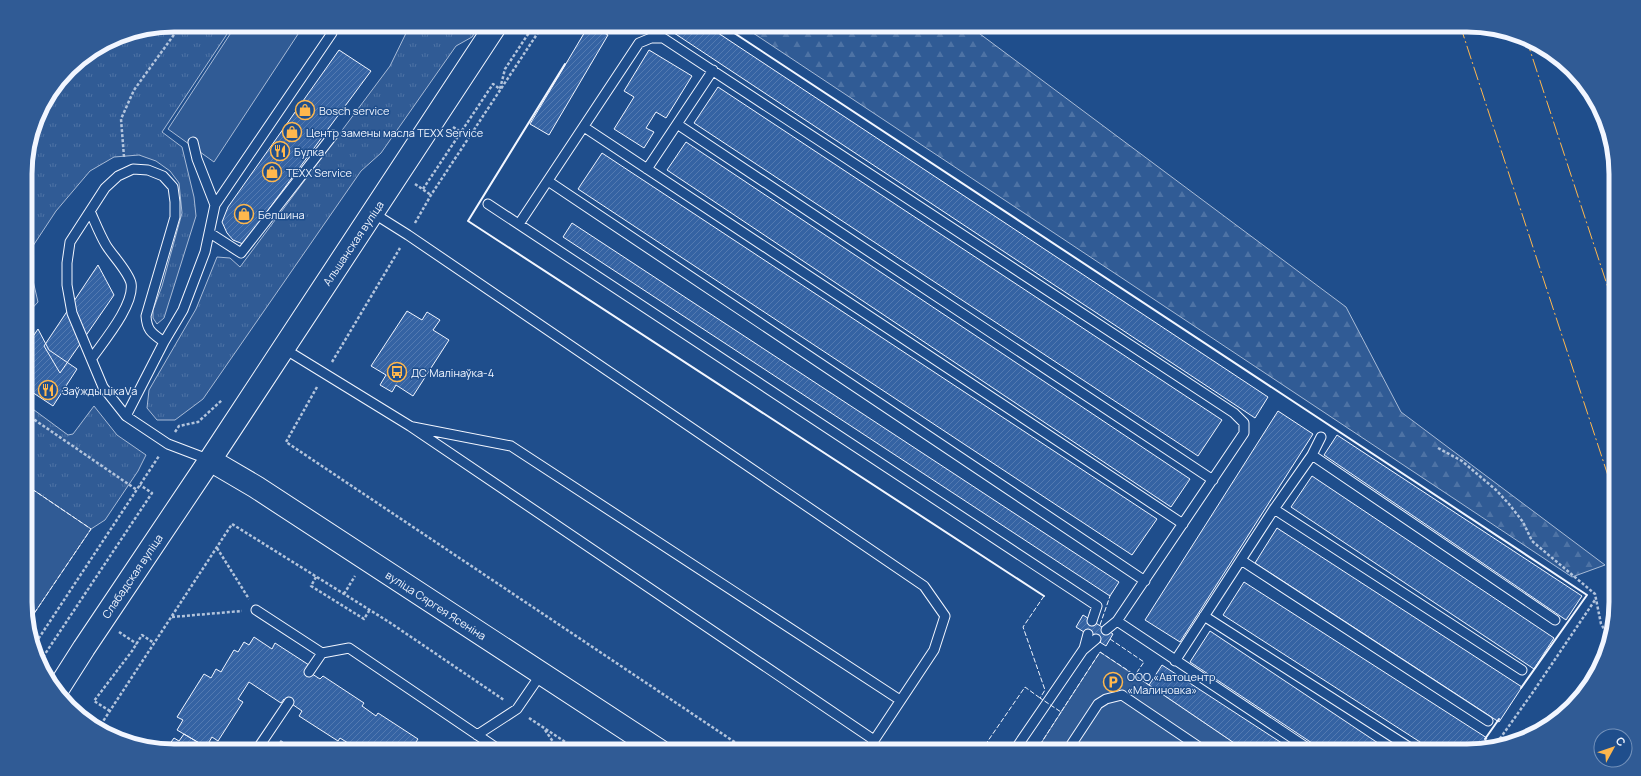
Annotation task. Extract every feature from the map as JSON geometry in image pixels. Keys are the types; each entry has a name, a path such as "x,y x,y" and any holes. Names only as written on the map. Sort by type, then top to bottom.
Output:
{"main road":[{"name":"Альшанская вуліца","path":"210,460 491,32"},
{"name":"вуліца Сяргея Ясеніна","path":"210,460 256,486 649,744"},
{"name":"Слабадская вуліца","path":"60,686 210,460"}],"lane":[{"path":"126,416 182,310 205,252 210,233 214,205 332,33"},
{"path":"519,224 639,43 651,38 663,38 1234,413 1244,423 1244,433 1117,621 1106,630"},
{"path":"647,170 713,70"},
{"path":"677,124 1213,480"},
{"path":"584,127 1183,524"},
{"path":"210,233 241,253 333,135"},
{"path":"193,142 197,159 214,205"},
{"path":"164,342 151,332 147,325 146,316 175,217 173,187 163,176 148,170 133,169 118,176 105,188 70,242 67,285 72,313 103,387 126,416 168,444 210,460"},
{"path":"548,182 1145,581"},
{"path":"488,204 1097,606 1092,621"},
{"path":"90,212 105,244 131,283 130,296 124,309 112,330 92,358"},
{"path":"373,213 408,235 924,586 945,616 934,650 871,744"},
{"path":"283,348 324,375 410,426 874,740"},
{"path":"410,426 511,446 900,700"},
{"path":"1175,661 1274,509 1312,455 1321,438"},
{"path":"1312,455 1555,620"},
{"path":"1274,509 1522,670"},
{"path":"1241,560 1488,721"},
{"path":"256,610 322,653 348,648 491,744"},
{"path":"1204,616 1404,744"},
{"path":"1117,621 1301,744"},
{"path":"1019,744 1092,637"},
{"path":"309,672 322,653"},
{"path":"477,735 518,709 542,673"},
{"path":"1072,744 1098,704 1106,699 1122,695 1195,744"},
{"path":"261,744 289,702"}],"path":[{"path":"126,173 121,119 134,90 176,32"},
{"path":"500,89 505,69 529,32"},
{"path":"538,32 431,195 286,442 738,744"},
{"path":"423,190 493,84 500,89"},
{"path":"32,418 137,490 38,640"},
{"path":"1438,448 1462,461 1496,490 1523,522 1532,541 1552,559 1587,585 1595,594 1601,624 1606,631"},
{"path":"43,657 152,493 140,485"},
{"path":"101,724 218,548 232,524 369,611 518,709 567,744"},
{"path":"172,617 256,610 218,548"},
{"path":"316,577 311,586 364,619 369,611"},
{"path":"1499,740 1596,599"},
{"path":"110,711 94,702 142,635 154,643"},
{"path":"543,728 555,744"}],"green space":[{"path":"165,32 228,32 162,132 182,147 194,197 196,216 164,318 157,324 153,318 153,310 162,286 182,213 179,183 170,171 156,161 139,155 114,157 90,171 56,211 32,247 33,156 37,138 47,111 56,95 67,81 88,61 103,51 138,37"},
{"path":"407,32 475,32 472,37 456,46 381,153 361,171 203,399 175,420 157,420 147,408 149,390 196,309 217,257 230,258 240,267 390,66"},
{"path":"752,32 977,32 1346,307 1401,412 1605,565 1572,577"},
{"path":"32,276 38,302 32,308"},
{"path":"94,406 117,435 146,455 138,471 105,520 91,529 32,489 32,408 68,435 73,434"}],"shaded area":[{"path":"231,32 299,32 214,162 168,129"},
{"path":"32,489 91,529 33,616"},
{"name":"ООО «Автоцентр «Малиновка»","path":"1100,652 1236,744 1041,744"}],"building":[{"path":"585,32 602,32 608,35 549,135 530,124"},
{"path":"673,32 717,32 1268,397 1255,418"},
{"path":"339,50 371,71 243,244 233,240 227,233 222,222 228,207"},
{"path":"649,50 692,76 666,118 656,112 646,128 654,132 644,148 614,129 634,97 624,91"},
{"path":"718,87 1222,420 1198,456 694,123"},
{"path":"686,142 1190,479 1171,507 667,170"},
{"path":"602,153 1157,519 1132,555 578,189"},
{"path":"572,223 1119,582 1110,596 563,237"},
{"path":"98,265 114,295 60,373 44,346"},
{"path":"407,311 422,320 427,312 440,320 433,330 449,340 413,396 396,385 392,392 380,385 386,375 371,366"},
{"path":"38,329 49,350 77,369 53,406 32,392 32,338"},
{"path":"1278,411 1313,434 1180,642 1145,620"},
{"path":"1337,435 1582,596 1566,620 1324,455"},
{"path":"1312,476 1554,638 1534,669 1291,507"},
{"path":"1277,528 1522,687 1499,722 1255,563"},
{"path":"1244,582 1487,738 1484,743 1476,744 1423,744 1223,615"},
{"path":"1083,615 1113,634 1106,646 1076,627"},
{"path":"1210,631 1380,744 1313,744 1190,662"},
{"path":"254,637 272,649 275,643 309,665 309,672 320,679 323,676 364,703 362,706 376,716 378,713 418,739 416,742 419,744 350,744 340,738 338,741 299,716 302,711 289,702 284,699 281,703 249,682 238,699 243,702 218,741 212,737 208,744 201,744 177,730 183,720 177,717 204,674 211,678 216,669 221,672 234,650 238,652 244,642 249,645"},
{"path":"1162,665 1283,744 1236,744 1149,685"},
{"path":"184,734 201,744 170,744 174,738 179,741"}],"fence":[{"path":"32,489 91,529 33,616"},
{"path":"1044,596 1023,627 1045,690 1040,698 1061,712 1100,652 1135,675"},
{"path":"1100,625 1110,596"},
{"path":"1110,639 1144,662 1135,675 1149,685"},
{"path":"986,744 1025,687 1040,698"},
{"path":"1040,744 1061,712"}],"wall":[{"path":"733,32 1587,595 1521,688"},
{"path":"565,64 468,221 1044,596"},
{"path":"1485,739 1499,719"}],"power":[{"path":"1462,32 1609,479"},
{"path":"1529,46 1609,291"}],"place":[{"name":"Bosch service","path":"305,110"},
{"name":"Центр замены масла TEXX Service","path":"292,132"},
{"name":"Булка","path":"280,151"},
{"name":"TEXX Service","path":"272,172"},
{"name":"Белшина","path":"244,214"},
{"name":"ДС Малінаўка-4","path":"397,372"},
{"name":"Заўжды цікаVа","path":"48,390"},
{"name":"ООО «Автоцентр «Малиновка»","path":"1113,682"}]}
